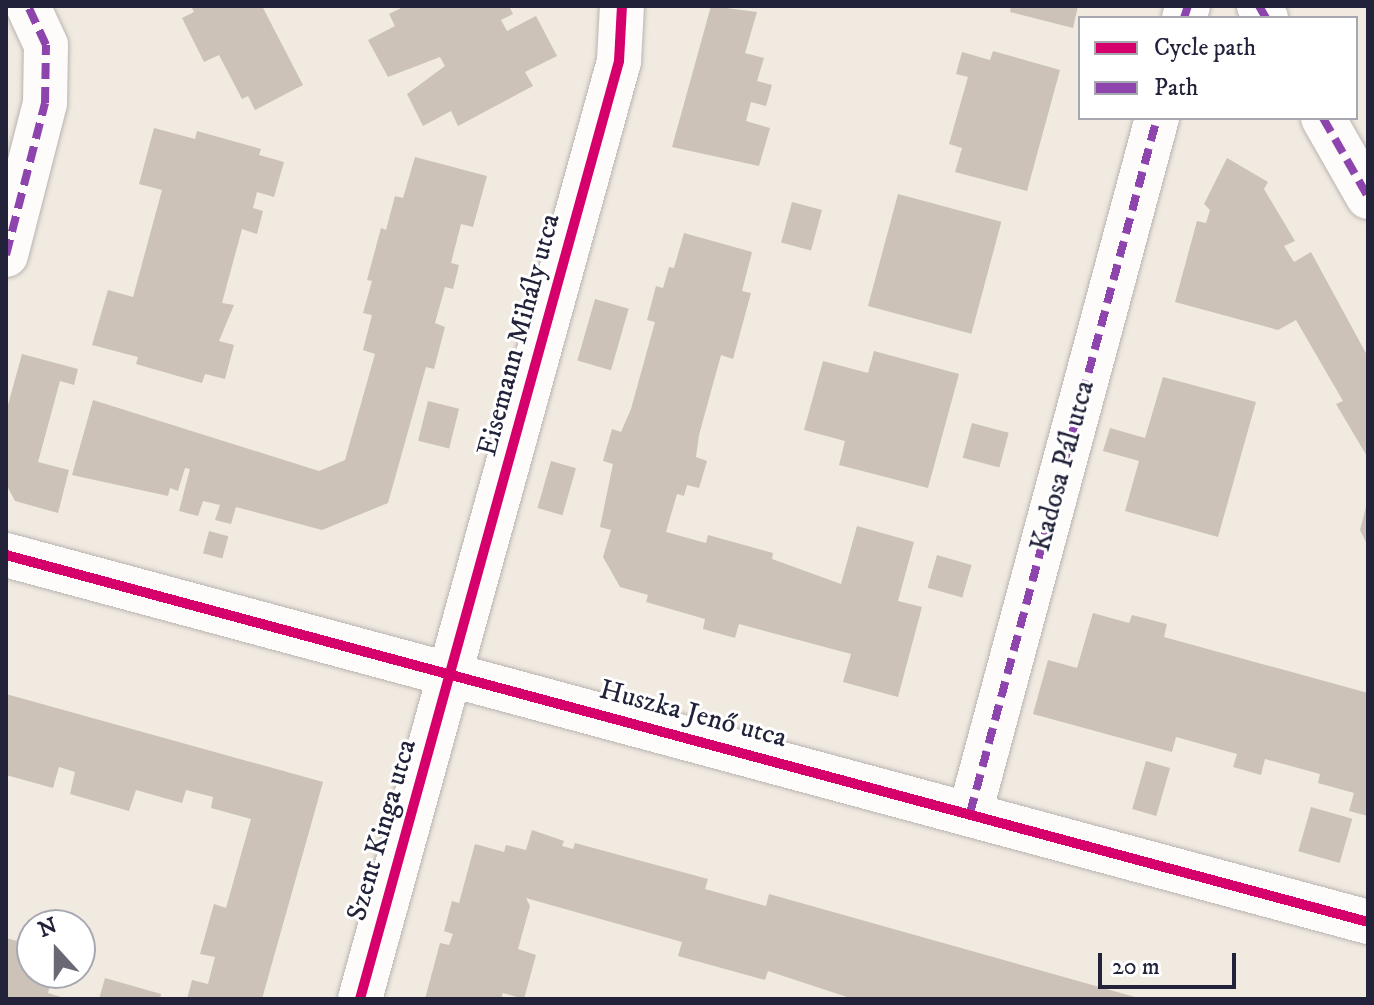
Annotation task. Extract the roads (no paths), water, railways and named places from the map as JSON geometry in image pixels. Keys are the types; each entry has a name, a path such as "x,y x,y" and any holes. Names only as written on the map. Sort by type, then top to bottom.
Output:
{"street":[{"path":"6,255 45,103 46,45 28,6"},
{"name":"Eisemann Mihály utca","path":"450,674 619,61 622,6"},
{"name":"Kadosa Pál utca","path":"970,813 1156,120"},
{"path":"1324,120 1368,197"},
{"name":"Huszka Jenő utca","path":"6,555 1368,922"},
{"name":"Szent Kinga utca","path":"360,999 450,674"}]}
